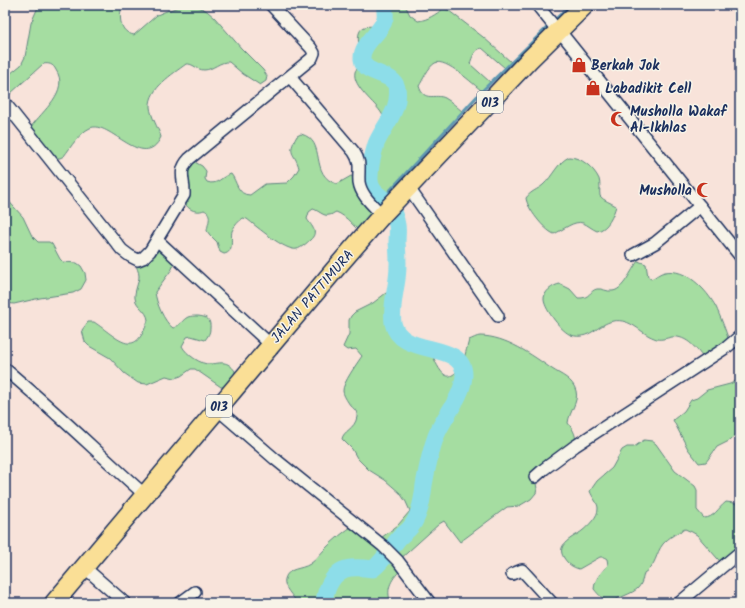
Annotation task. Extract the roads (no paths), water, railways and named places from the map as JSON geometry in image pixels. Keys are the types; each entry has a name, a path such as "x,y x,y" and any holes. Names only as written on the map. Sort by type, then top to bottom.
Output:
{"main road":[{"name":"JALAN PATTIMURA","path":"54,603 216,408 336,268 393,204 556,28 585,5"}],"street":[{"path":"5,103 122,250 138,260 144,258 157,240 184,195 185,185 182,171 183,166 189,159 312,58 314,53 271,5"},
{"path":"537,5 740,256"},
{"path":"290,77 358,158 360,165 359,183 363,193 393,204 411,192 498,316"},
{"path":"633,255 655,243 700,206"},
{"path":"157,240 270,344"},
{"path":"535,477 575,446 727,347 740,336"},
{"path":"5,369 46,404 68,426 145,495"},
{"path":"216,408 275,459 383,546 398,561 430,603"},
{"path":"679,603 740,552"},
{"path":"84,567 125,603"},
{"path":"512,574 522,570 552,603"},
{"path":"180,603 195,592"}],"waterway":[{"path":"324,603 328,586 335,576 345,569 373,569 413,523 421,505 430,454 436,436 457,399 463,383 464,375 461,364 454,357 407,341 398,334 393,323 393,306 398,270 397,225 395,216 390,206 377,194 371,185 370,177 376,144 391,118 398,96 397,88 394,83 385,76 368,68 362,59 365,48 383,23 385,17 385,5"},
{"path":"382,199 482,91 570,5"}],"place":[{"name":"Berkah Jok","path":"579,65"},
{"name":"Labadikit Cell","path":"593,88"},
{"name":"Musholla Wakaf Al-Ikhlas","path":"618,119"},
{"name":"Musholla","path":"704,190"}]}
